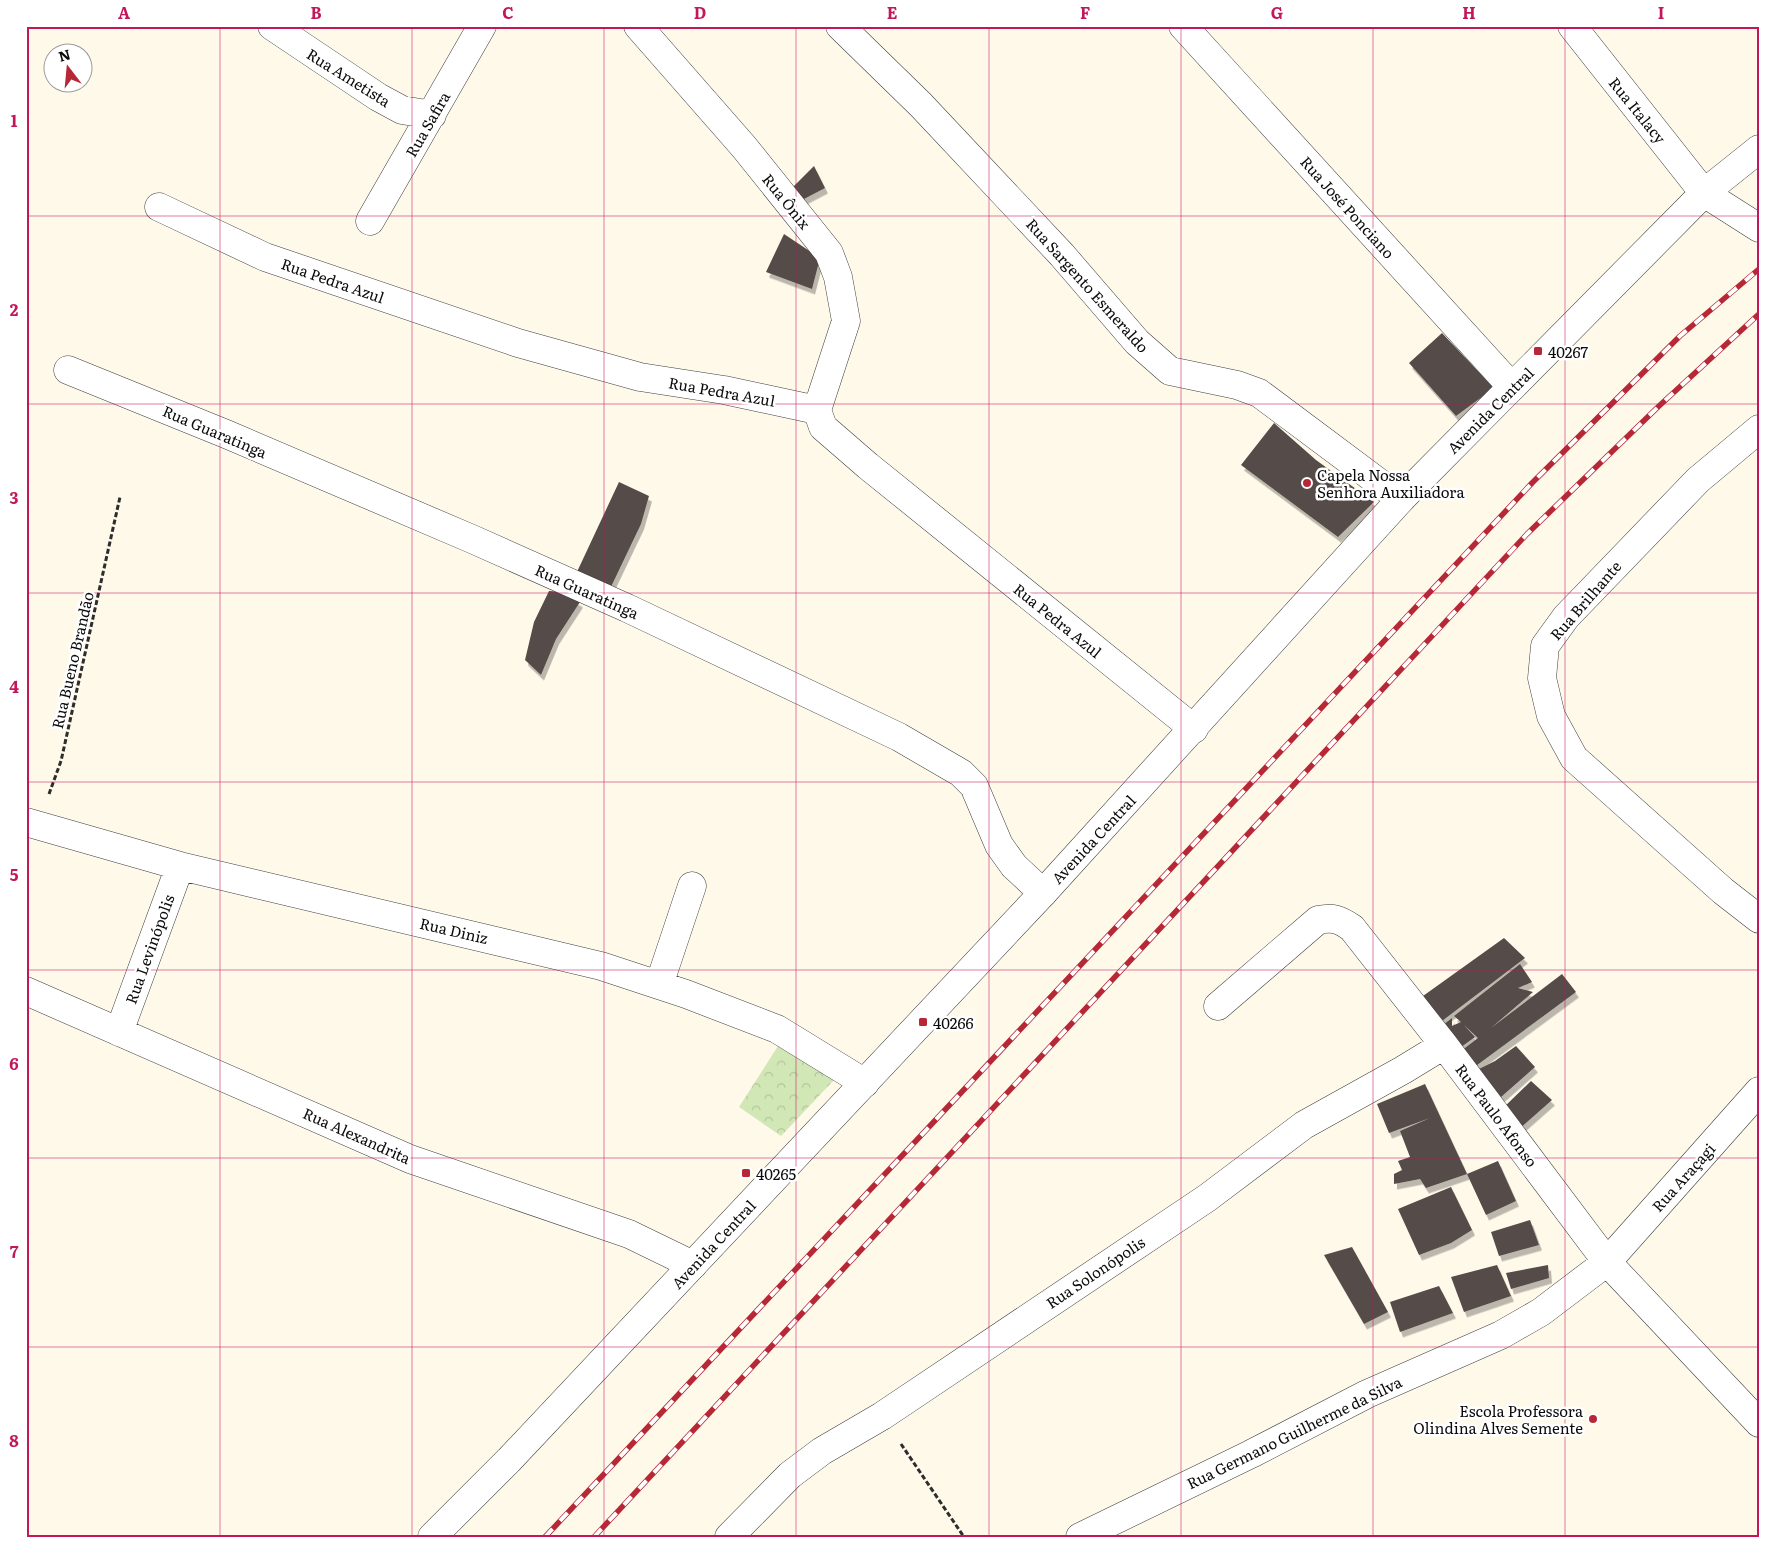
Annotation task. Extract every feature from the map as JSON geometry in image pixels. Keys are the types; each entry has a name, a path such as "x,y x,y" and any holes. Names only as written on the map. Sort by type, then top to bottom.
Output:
{"street":[{"name":"Rua Ametista","path":"272,26 378,97 402,110 432,116"},
{"name":"Rua Safira","path":"370,221 482,26"},
{"name":"Rua Ônix","path":"638,26 744,147 829,253 838,277 846,321 817,410"},
{"name":"Rua Sargento Esmeraldo","path":"840,26 922,105 1062,256 1137,342 1170,371 1237,386 1259,394 1401,499"},
{"name":"Rua José Ponciano","path":"1184,26 1512,387"},
{"name":"Rua Italacy","path":"1572,26 1704,193 1759,228"},
{"name":"Avenida Central","path":"432,1537 694,1265 1043,893 1401,499 1704,193 1759,149"},
{"name":"Rua Pedra Azul","path":"159,207 265,257 518,343 640,377 724,390 817,410 823,427 868,466 1194,729"},
{"name":"Rua Guaratinga","path":"68,370 226,434 472,539 645,617 899,737 961,773 974,786 999,845 1014,866 1043,893"},
{"name":"Rua Brilhante","path":"1759,428 1691,486 1566,617 1545,646 1542,678 1551,716 1574,758 1723,891 1759,919"},
{"name":"Rua Diniz","path":"32,824 180,866 601,966 659,985 777,1029 865,1083"},
{"name":"Rua Levinópolis","path":"119,1032 180,866"},
{"path":"659,985 692,886"},
{"name":"Rua Paulo Afonso","path":"1218,1006 1318,920 1331,918 1340,920 1352,928 1444,1045 1607,1262 1759,1423"},
{"name":"Rua Alexandrita","path":"26,991 410,1159 629,1234 694,1265"},
{"name":"Rua Solonópolis","path":"729,1537 790,1475 822,1451 882,1416 1207,1198 1304,1125 1444,1045"},
{"name":"Rua Araçagi","path":"1607,1262 1759,1091"},
{"name":"Rua Germano Guilherme da Silva","path":"1080,1537 1251,1454 1367,1394 1501,1336 1541,1312 1607,1262"}],"path":[{"name":"Rua Bueno Brandão","path":"32,824 61,761 120,497"},
{"path":"882,1416 964,1537"}],"green space":[{"path":"778,1046 834,1080 781,1136 739,1107"}],"building":[{"path":"814,166 825,188 804,199 792,188"},
{"path":"784,234 820,258 812,289 766,272"},
{"path":"1442,333 1494,388 1456,416 1409,363"},
{"name":"Capela Nossa Senhora Auxiliadora","path":"1274,423 1316,460 1374,502 1338,537 1241,465"},
{"path":"619,482 649,496 641,524 609,591 576,574"},
{"path":"549,591 563,592 580,602 556,639 541,675 525,660 534,622"},
{"path":"1504,938 1525,958 1442,1021 1423,996"},
{"path":"1520,964 1532,982 1518,988 1533,992 1491,1028 1562,974 1576,992 1469,1071 1457,1054 1478,1038 1464,1025 1475,1037 1457,1050 1443,1025 1452,1018 1452,1026 1461,1022 1454,1016"},
{"path":"1516,1046 1535,1067 1501,1097 1479,1069 1495,1061"},
{"path":"1531,1081 1552,1100 1518,1130 1500,1111"},
{"path":"1425,1084 1467,1174 1426,1188 1420,1179 1394,1184 1394,1174 1402,1170 1398,1161 1410,1157 1400,1131 1430,1118 1389,1133 1377,1104"},
{"path":"1498,1161 1516,1201 1486,1215 1467,1174"},
{"path":"1451,1187 1472,1230 1451,1243 1419,1255 1398,1209"},
{"path":"1530,1220 1539,1245 1499,1256 1491,1232"},
{"path":"1352,1247 1388,1312 1364,1324 1324,1255"},
{"path":"1497,1265 1511,1296 1464,1312 1451,1277"},
{"path":"1548,1265 1549,1278 1511,1289 1506,1273"},
{"path":"1439,1286 1453,1313 1400,1332 1390,1302"}],"railway":[{"path":"545,1537 1532,483 1680,336 1759,269"},
{"path":"594,1537 1527,534 1659,406 1759,314"}],"place":[{"name":"40267","path":"1538,351"},
{"name":"Capela Nossa Senhora Auxiliadora","path":"1307,483"},
{"name":"40266","path":"923,1022"},
{"name":"40265","path":"746,1173"},
{"name":"Escola Professora Olindina Alves Semente","path":"1593,1419"}]}
